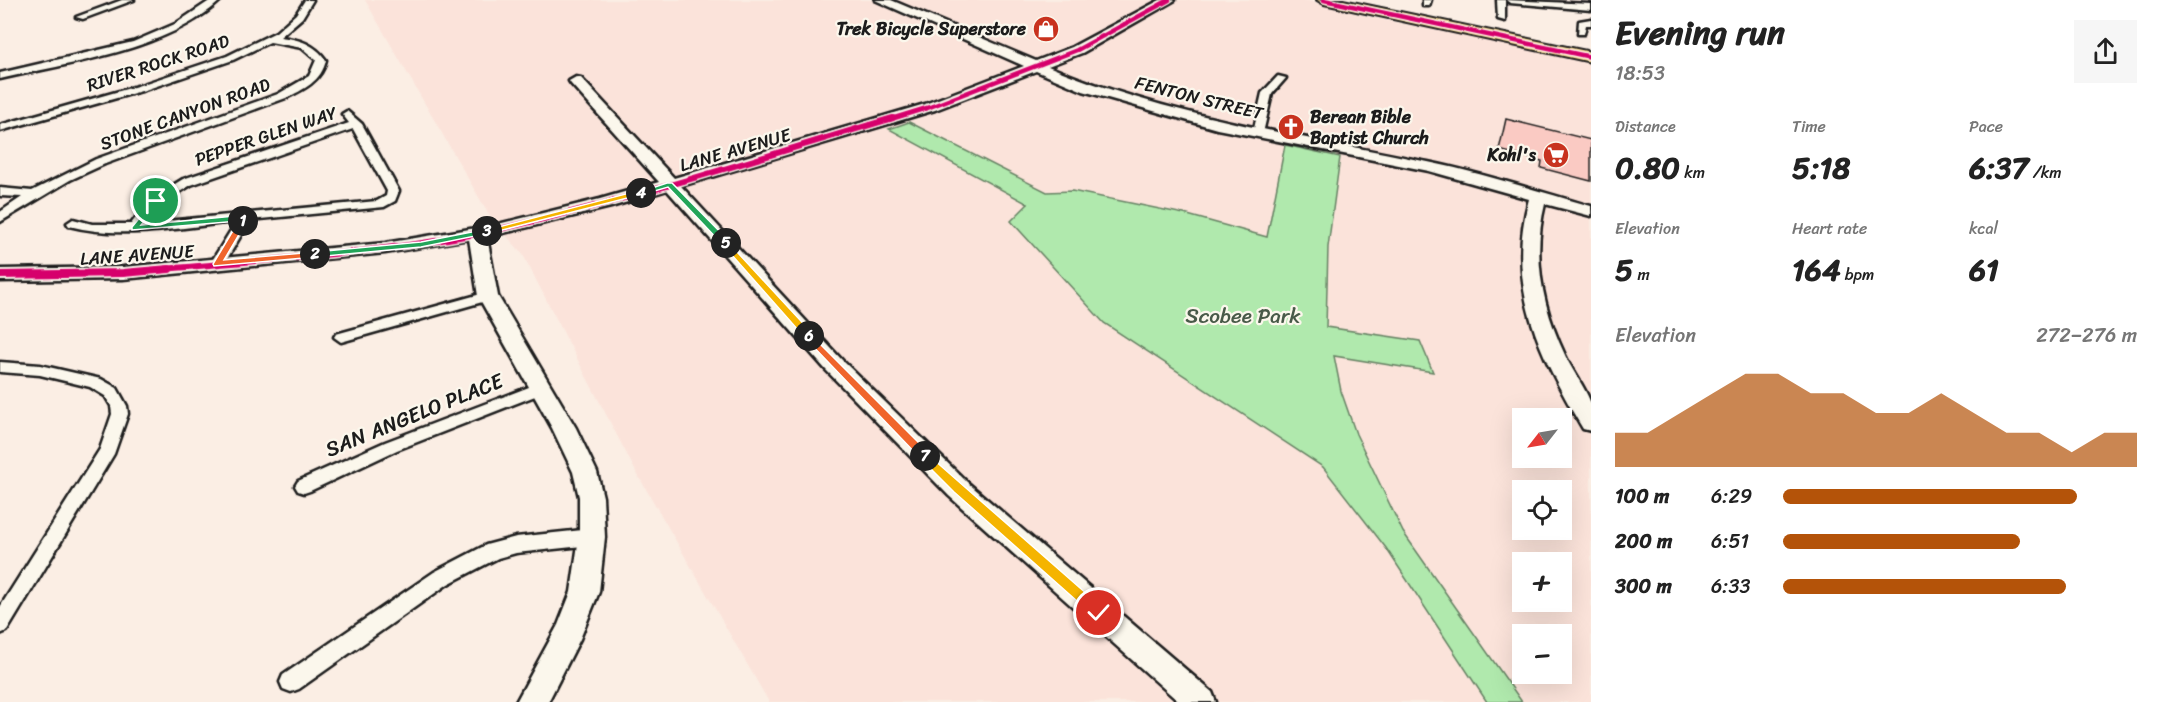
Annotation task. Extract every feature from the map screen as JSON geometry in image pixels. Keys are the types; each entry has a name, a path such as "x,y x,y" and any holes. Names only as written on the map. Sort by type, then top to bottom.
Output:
{"main road":[{"path":"1324,0 1591,57"},
{"path":"1353,0 1591,50"}],"street":[{"path":"80,17 130,0"},
{"path":"0,76 136,44 178,26 217,0"},
{"name":"RIVER ROCK ROAD","path":"0,128 141,88 211,65 269,39 299,16 309,0"},
{"name":"FENTON STREET","path":"881,0 1088,88 1135,104 1215,124 1431,167 1591,211"},
{"name":"LANE AVENUE","path":"0,275 123,273 421,244 605,203 885,122 1077,50 1169,0"},
{"path":"1501,0 1502,19"},
{"path":"1510,0 1587,7 1591,17"},
{"path":"1581,32 1582,23 1591,22"},
{"name":"STONE CANYON ROAD","path":"0,218 37,195 122,153 282,96 305,84 316,74 321,60 312,49 280,39 269,39"},
{"path":"1258,133 1267,93 1281,78"},
{"path":"576,81 718,234 834,364 958,489 1200,702"},
{"path":"74,223 102,229 135,228 380,204 394,193 357,124 347,114"},
{"name":"PEPPER GLEN WAY","path":"135,228 153,204 177,187 261,160 357,124"},
{"path":"0,192 37,195"},
{"path":"1538,196 1531,219 1528,262 1538,312 1560,368 1591,423"},
{"path":"218,264 245,218"},
{"path":"477,233 488,296 542,387 585,472 591,497 592,537 585,592 570,630 531,702"},
{"path":"341,338 488,296"},
{"path":"0,367 40,370 95,383 111,392 120,414 108,450 5,608 0,625"},
{"name":"SAN ANGELO PLACE","path":"304,486 391,446 542,387"},
{"path":"291,682 441,578 493,551 516,545 592,537"}],"shaded area":[{"path":"365,0 1304,0 1374,18 1591,61 1591,702 769,702 635,470 522,253 492,220"}],"green space":[{"name":"Scobee Park","path":"909,122 1047,192 1072,191 1184,214 1267,237 1285,145 1340,157 1328,247 1326,327 1420,341 1433,372 1334,356 1341,391 1356,434 1403,532 1522,702 1487,702 1386,548 1323,467 1104,323 1011,221 1028,204 889,129"}],"building":[{"name":"Kohl's","path":"1506,119 1591,140 1591,181 1541,168 1542,161 1499,150"}],"cycle path":[{"path":"0,275 123,273 385,248 494,230 605,203 930,107 1077,50 1169,0"},
{"path":"1324,0 1591,57"}],"place":[{"name":"Trek Bicycle Superstore","path":"1046,29"},
{"name":"Berean Bible Baptist Church","path":"1291,127"},
{"name":"Kohl's","path":"1556,155"}],"route":[{"path":"156,201 135,228 245,218 218,264 421,244 504,228 670,184 718,234 834,364 958,489 1099,613"}]}
